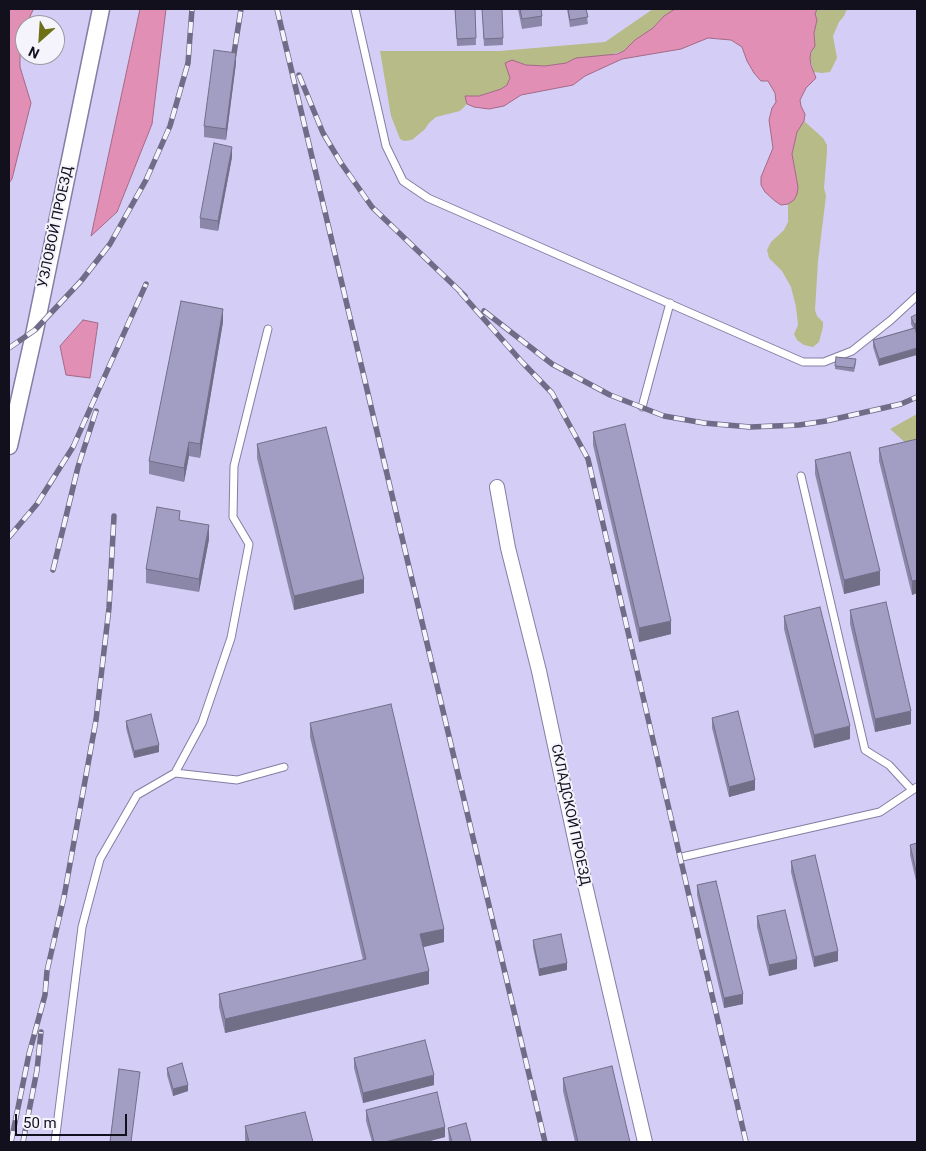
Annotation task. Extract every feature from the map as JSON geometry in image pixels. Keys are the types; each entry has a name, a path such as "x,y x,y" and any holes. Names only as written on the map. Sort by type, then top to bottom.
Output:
{"street":[{"name":"УЗЛОВОЙ ПРОЕЗД","path":"9,446 35,330 101,9"},
{"name":"СКЛАДСКОЙ ПРОЕЗД","path":"497,487 508,548 539,671 583,876 645,1142"}],"lane":[{"path":"355,9 386,146 403,181 428,198 803,362 824,362 852,350 891,320 917,296"},
{"path":"642,407 670,303"},
{"path":"55,1142 82,927 100,859 137,795 175,773 202,723 231,638 249,544 233,517 234,466 268,328"},
{"path":"682,858 880,812 915,789 889,765 866,750 801,476"},
{"path":"175,773 236,780 284,767"}],"green space":[{"path":"653,9 675,9 664,16 653,28 635,40 624,51 604,56 576,58 566,63 545,66 506,62 510,78 507,85 501,89 479,96 466,96 467,104 460,111 436,117 412,140 404,141 400,139 391,116 380,51 499,51 605,42"},
{"path":"817,9 847,9 833,36 837,58 830,72 814,72 810,58 815,40 814,33 817,20 815,14"},
{"path":"804,121 823,138 827,145 824,188 826,196 818,261 815,310 817,316 823,322 823,327 819,342 813,347 804,345 797,340 794,334 798,325 791,287 782,271 769,258 767,250 771,242 784,230 788,222 788,204 794,200 798,187 792,154 797,132"},
{"path":"917,414 917,453 890,429"}],"shaded area":[{"path":"9,9 31,9 33,10 31,15 15,15 15,65 20,65 31,103 12,179 9,183"},
{"path":"140,9 166,9 152,124 117,212 91,236"},
{"path":"675,9 817,9 815,14 817,20 814,33 815,46 810,58 816,78 806,88 800,100 805,114 804,121 797,132 792,154 798,187 794,200 788,204 781,205 775,201 765,192 761,185 761,177 773,148 769,120 772,108 776,102 775,93 768,81 761,81 754,73 742,47 731,40 708,38 681,49 622,59 585,76 573,85 521,95 504,106 489,109 467,104 465,96 479,96 501,89 507,85 510,78 505,63 512,60 526,65 545,66 566,63 576,58 617,54 624,51 635,40 653,28 664,16"},
{"path":"83,320 98,323 90,378 66,375 60,346"}],"building":[{"path":"455,9 475,9 476,38 457,39"},
{"path":"482,9 502,9 503,38 484,39"},
{"path":"520,9 541,9 542,16 522,19"},
{"path":"568,9 586,9 588,17 570,20"},
{"path":"214,50 236,53 226,129 204,126"},
{"path":"214,143 232,147 218,221 200,218"},
{"path":"181,301 223,309 200,444 189,442 184,468 149,461"},
{"path":"917,314 917,323 914,324 911,317"},
{"path":"915,328 917,348 879,359 873,340"},
{"path":"836,357 856,359 854,368 835,366"},
{"path":"625,424 671,621 639,628 593,432"},
{"path":"326,427 364,579 294,596 257,444"},
{"path":"917,439 917,580 912,581 879,448"},
{"path":"850,452 880,571 844,580 815,460"},
{"path":"157,507 180,511 179,520 209,525 199,579 146,569"},
{"path":"886,602 911,711 875,719 850,610"},
{"path":"820,607 850,726 814,735 784,616"},
{"path":"391,704 444,929 420,934 429,971 225,1019 219,994 366,959 310,723"},
{"path":"738,711 755,780 729,787 712,718"},
{"path":"151,714 159,745 134,751 126,721"},
{"path":"917,843 917,875 910,845"},
{"path":"815,855 838,951 814,957 791,861"},
{"path":"716,881 743,994 724,998 697,885"},
{"path":"785,910 797,959 769,965 757,916"},
{"path":"561,934 567,963 539,969 533,940"},
{"path":"425,1040 434,1075 363,1093 354,1058"},
{"path":"182,1063 188,1085 173,1089 167,1068"},
{"path":"612,1066 630,1142 578,1142 563,1078"},
{"path":"119,1069 140,1072 131,1142 110,1142"},
{"path":"437,1092 445,1127 385,1142 374,1142 366,1110"},
{"path":"305,1112 313,1142 249,1142 245,1126"},
{"path":"466,1123 471,1142 452,1142 448,1128"}],"railway":[{"path":"9,348 35,330 81,281 110,244 146,180 170,126 188,63 192,9"},
{"path":"232,66 241,9"},
{"path":"277,9 545,1142"},
{"path":"299,75 323,133 341,163 372,207 465,296"},
{"path":"9,537 37,504 73,447 146,284"},
{"path":"460,292 552,393 588,459 746,1142"},
{"path":"484,311 552,364 610,395 664,416 704,423 750,427 799,425 826,421 901,404 917,397"},
{"path":"53,570 78,467 96,411"},
{"path":"11,1142 29,1054 45,995 47,971 64,897 96,720 109,608 114,516"},
{"path":"23,1142 37,1070 41,1032"}]}
